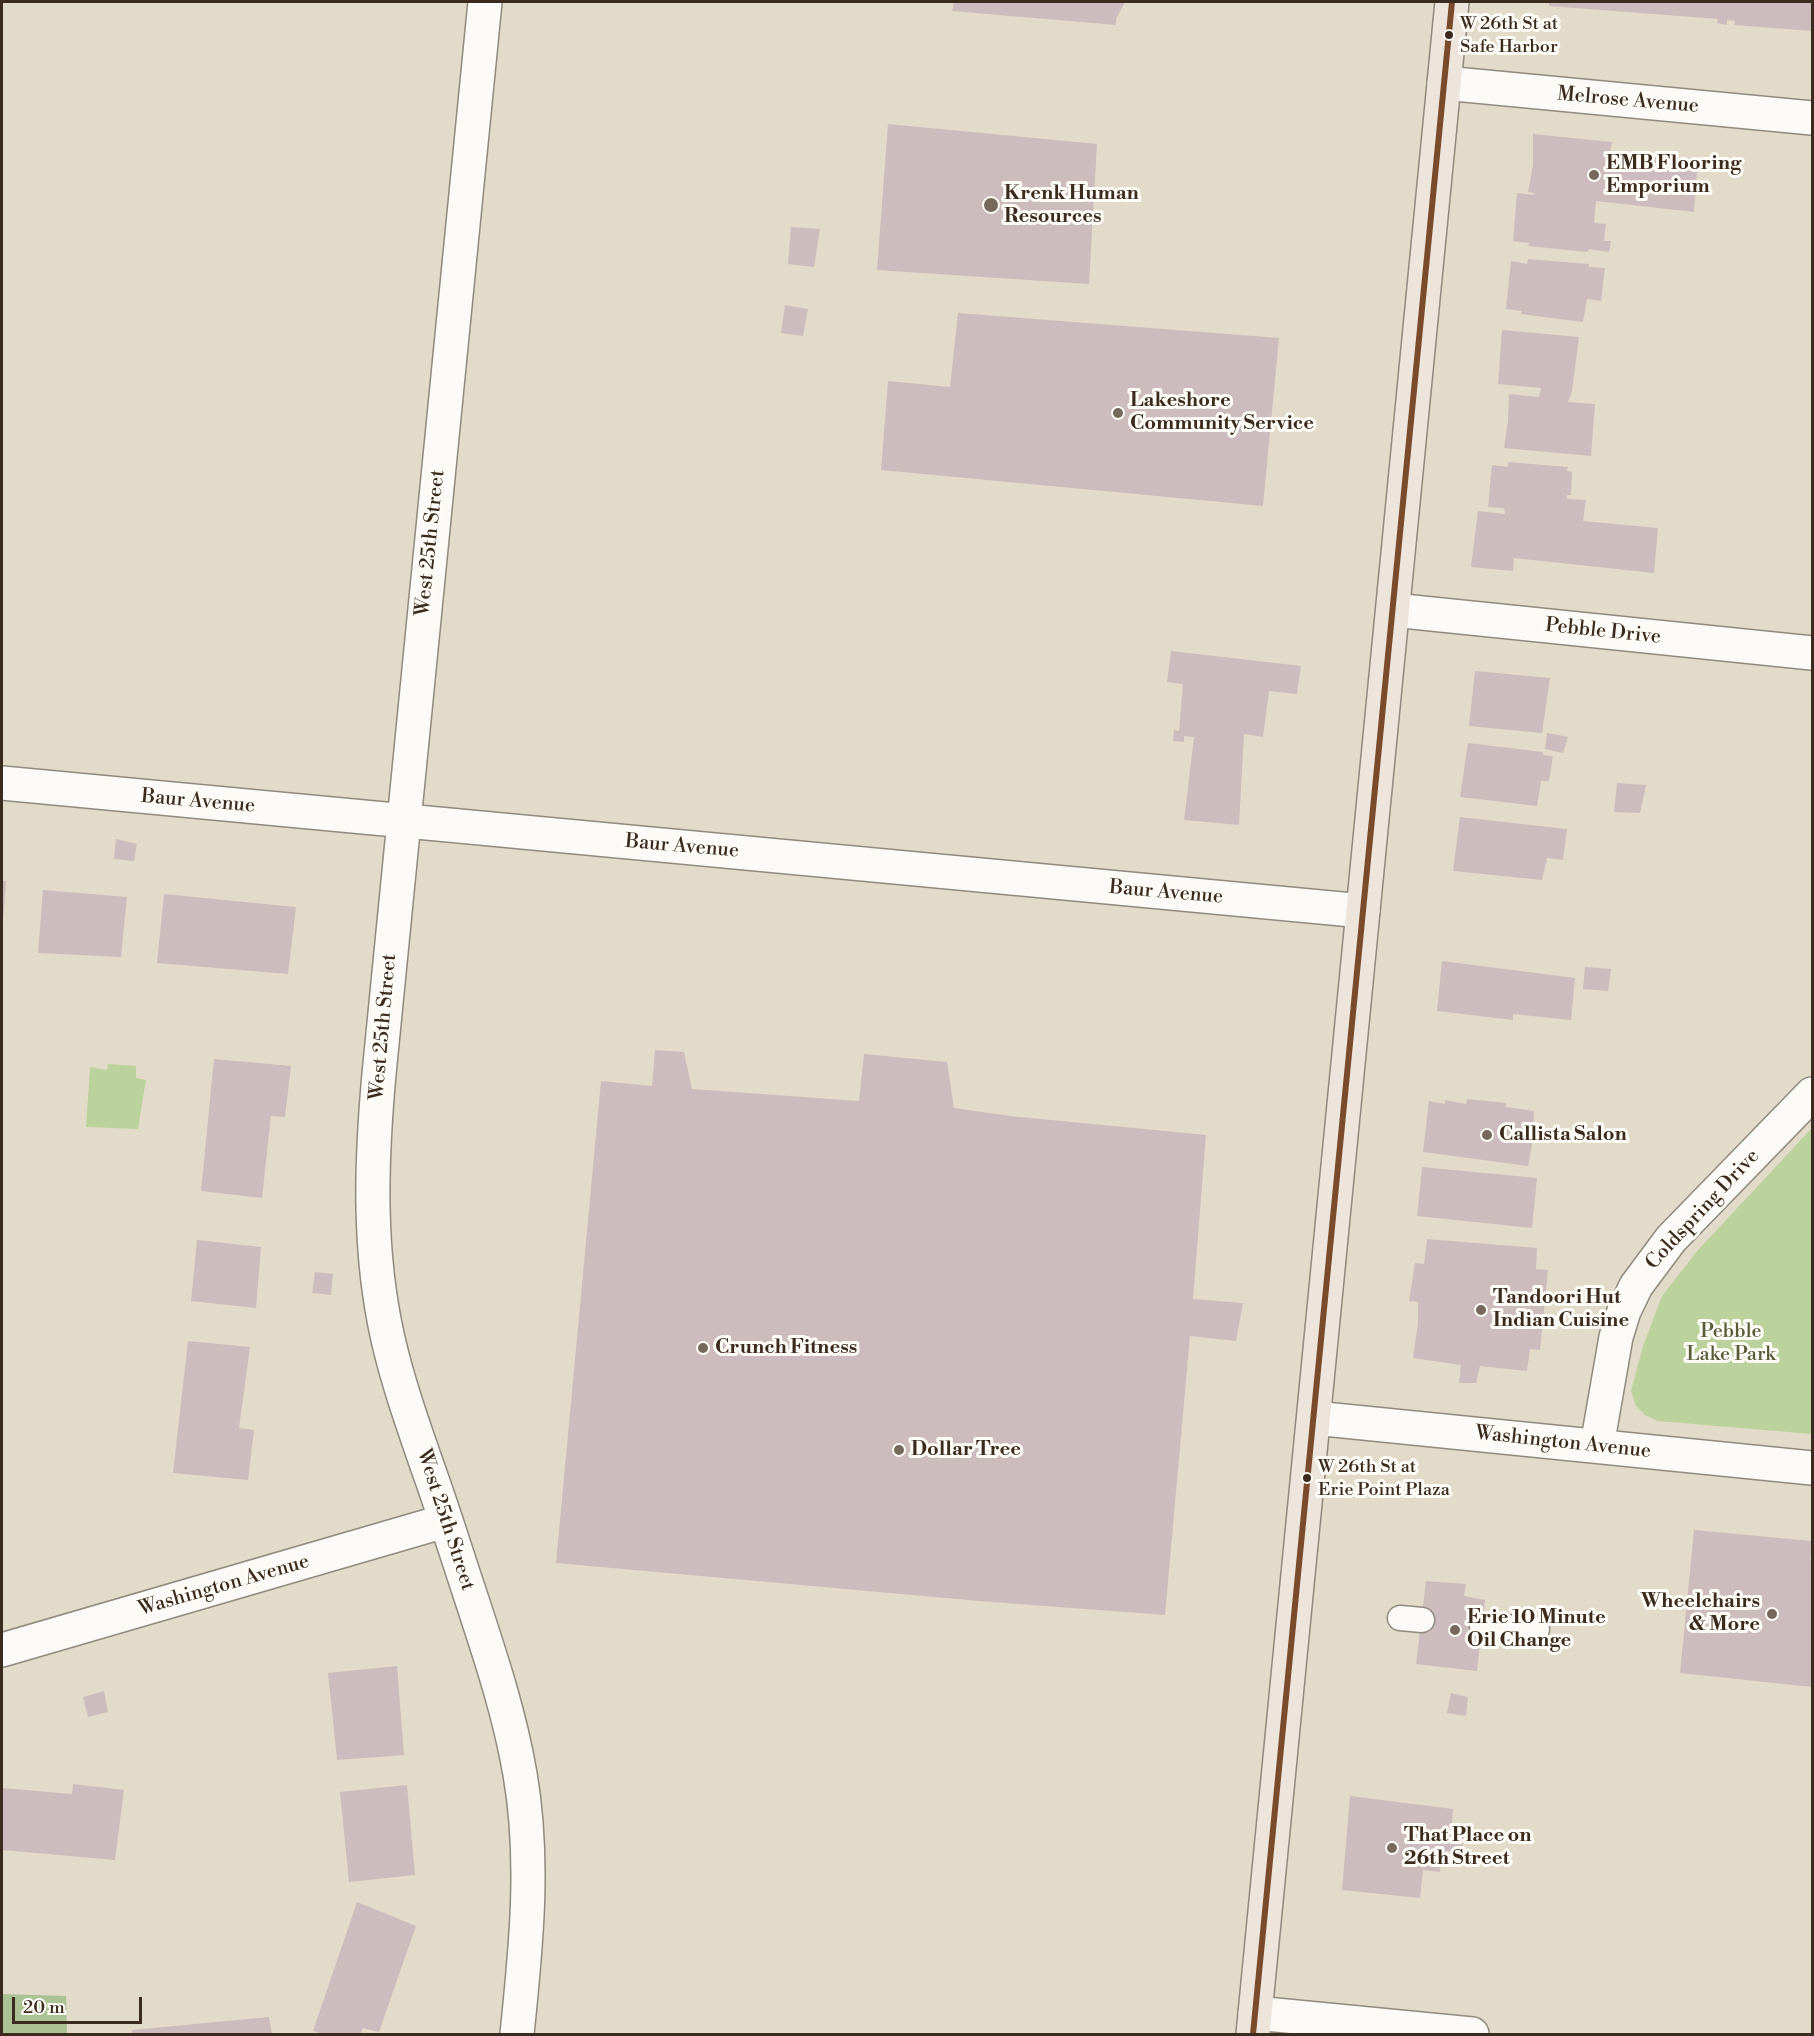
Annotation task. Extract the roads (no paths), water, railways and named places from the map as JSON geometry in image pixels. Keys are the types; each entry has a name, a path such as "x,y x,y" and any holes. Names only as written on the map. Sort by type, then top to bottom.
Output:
{"main road":[{"path":"1254,2024 1452,2"}],"street":[{"name":"West 25th Street","path":"485,2 377,1097 372,1167 372,1225 378,1283 388,1339 491,1658 508,1718 520,1774 528,1831 529,1892 517,2034"},
{"name":"Melrose Avenue","path":"1444,83 1812,118"},
{"name":"Pebble Drive","path":"1393,610 1812,653"},
{"name":"Baur Avenue","path":"2,783 1363,911"},
{"name":"Coldspring Drive","path":"1597,1446 1616,1337 1624,1311 1636,1286 1671,1239 1812,1094"},
{"name":"Washington Avenue","path":"1314,1418 1812,1468"},
{"name":"Washington Avenue","path":"2,1650 446,1521"},
{"path":"1254,2024 1472,2034"}],"lane":[{"path":"1482,1626 1537,1629"}],"place":[{"name":"W 26th St at Safe Harbor","path":"1449,35"},
{"name":"EMB Flooring Emporium","path":"1594,175"},
{"name":"Krenk Human Resources","path":"991,205"},
{"name":"Lakeshore Community Service","path":"1118,413"},
{"name":"Callista Salon","path":"1487,1135"},
{"name":"Tandoori Hut Indian Cuisine","path":"1481,1310"},
{"name":"Crunch Fitness","path":"703,1348"},
{"name":"Dollar Tree","path":"899,1450"},
{"name":"W 26th St at Erie Point Plaza","path":"1307,1478"},
{"name":"Wheelchairs & More","path":"1772,1614"},
{"name":"Erie 10 Minute Oil Change","path":"1455,1630"},
{"name":"That Place on 26th Street","path":"1392,1848"}],"park label":[{"name":"Pebble Lake Park","path":"1731,1344"}]}
